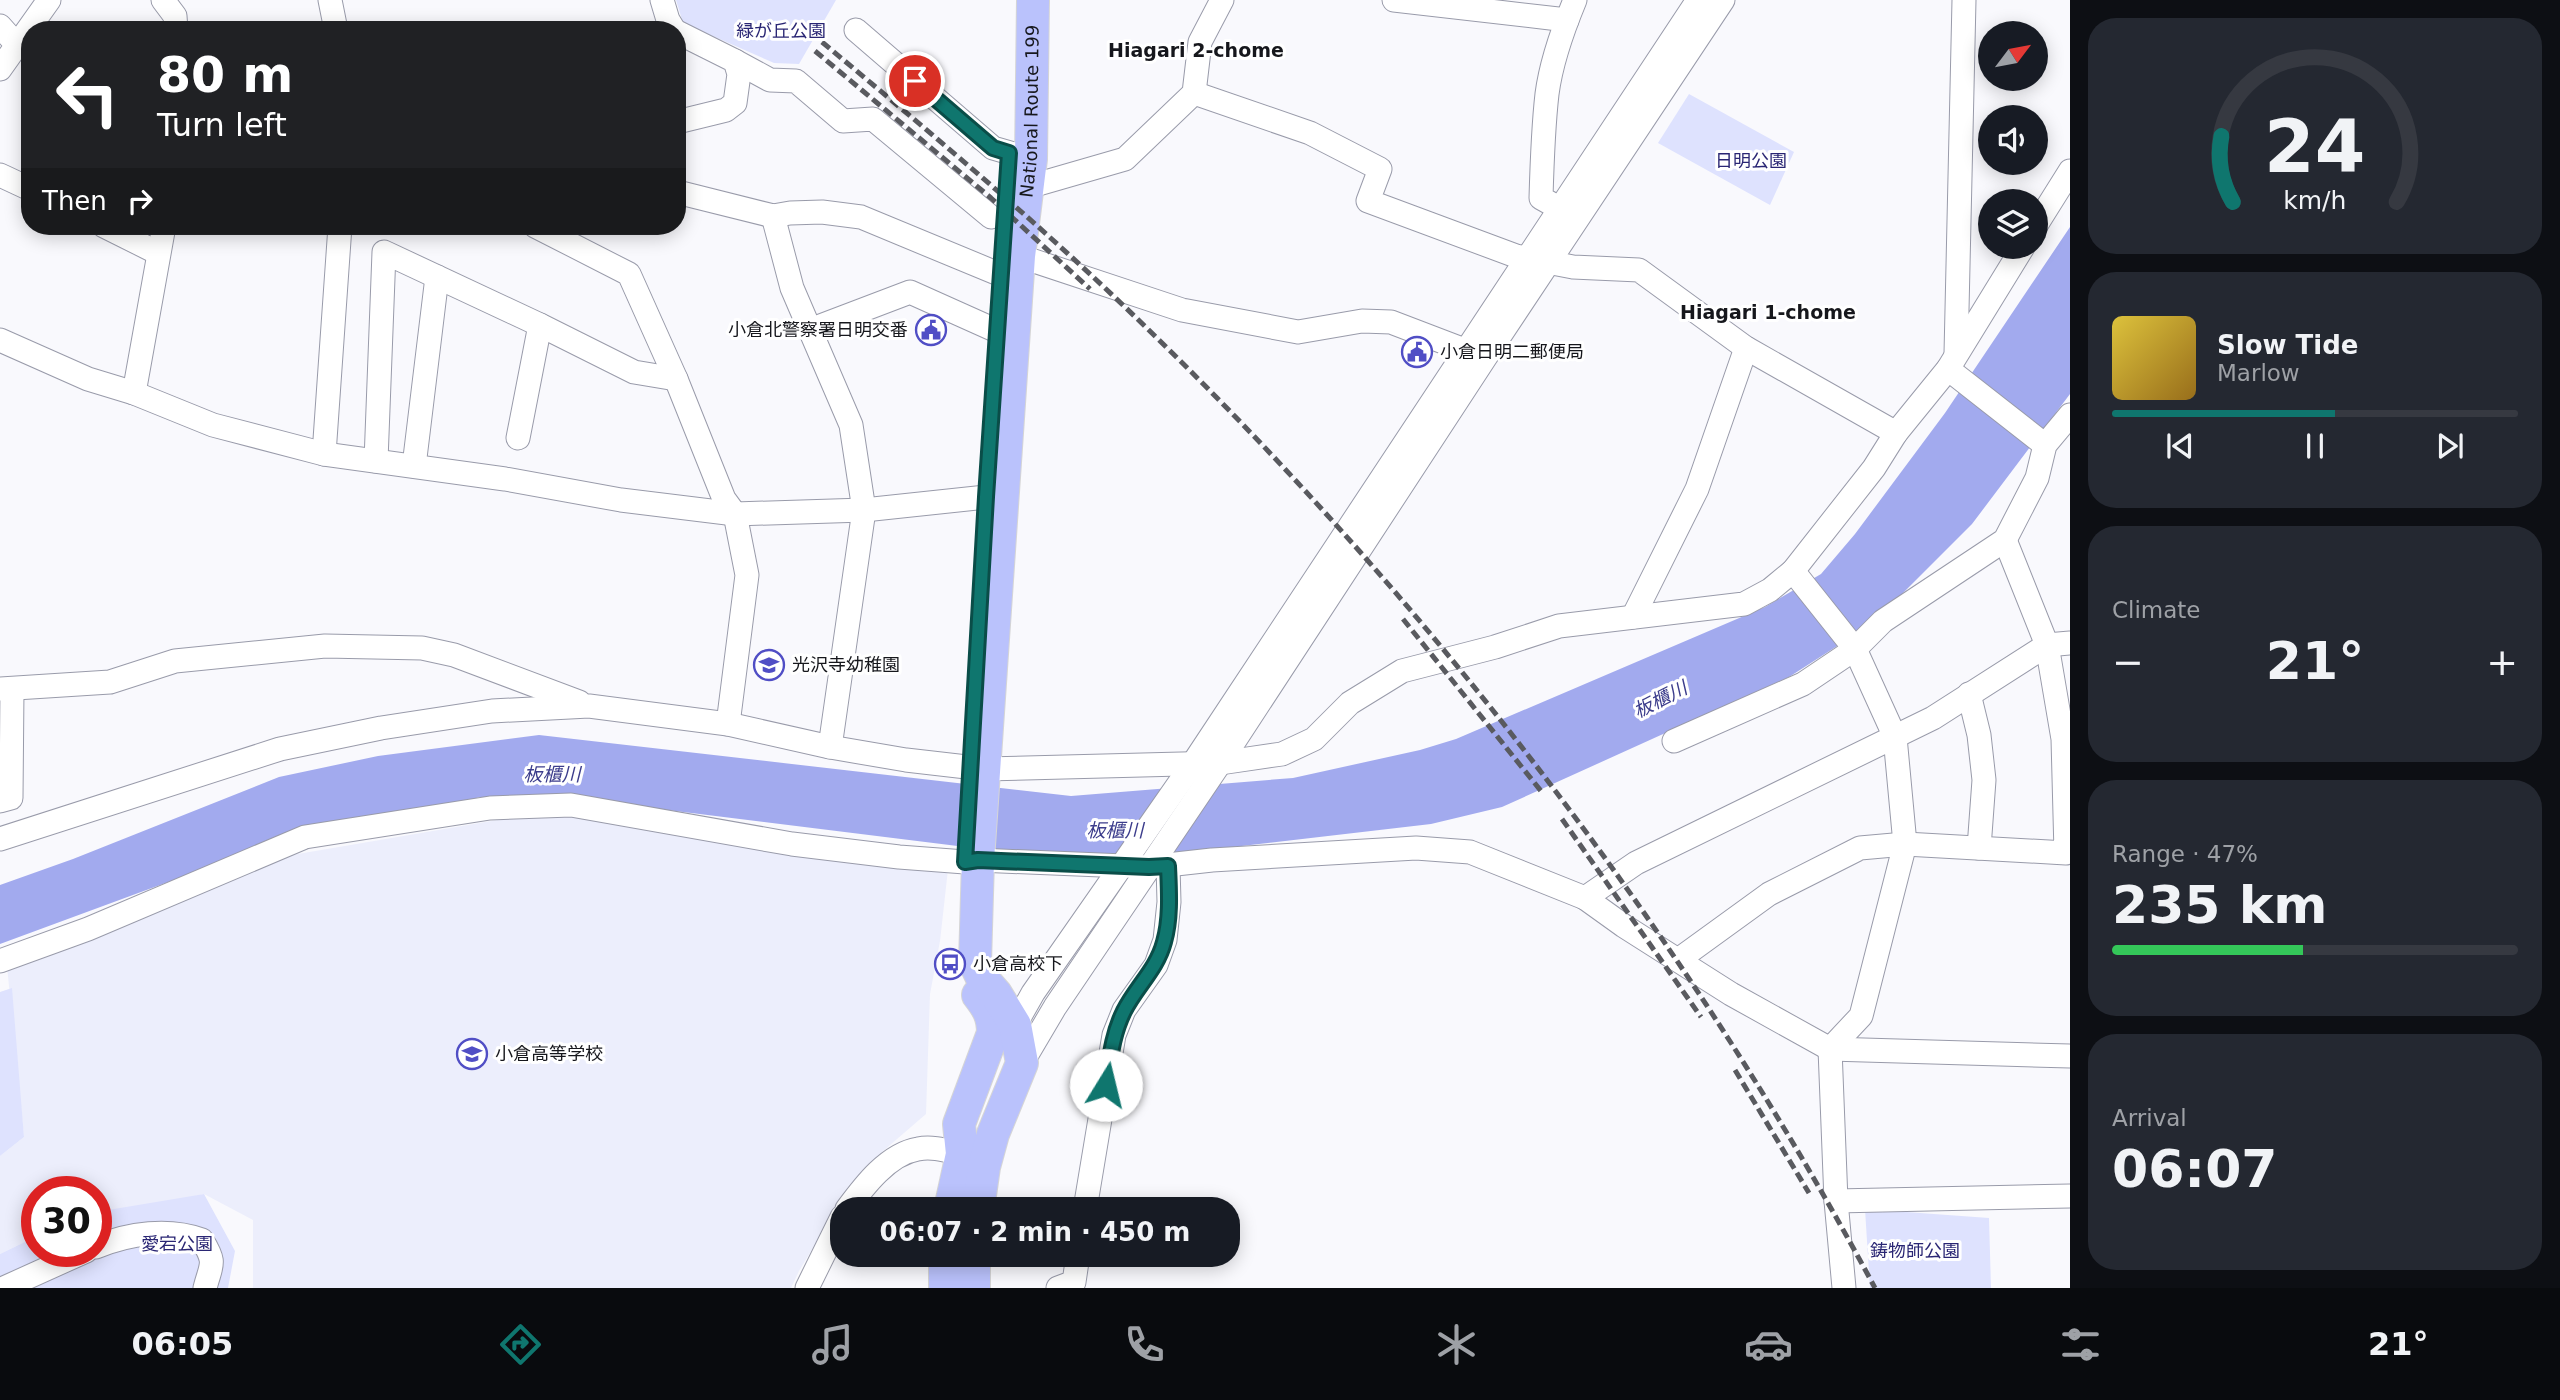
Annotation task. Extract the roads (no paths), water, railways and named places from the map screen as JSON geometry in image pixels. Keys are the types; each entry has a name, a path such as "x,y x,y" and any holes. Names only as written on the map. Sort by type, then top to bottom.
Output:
{"highway":[{"name":"National Route 199","path":"1018,0 1023,166"},
{"name":"National Route 199","path":"977,774 986,497 997,331 1010,265 1023,166 1033,0"},
{"name":"National Route 199","path":"1010,265 972,856 975,963 992,1001 1014,1025 1022,1062"},
{"path":"962,1154 959,1124 993,1033 992,1001"},
{"path":"953,1197 962,1154 1014,1025"},
{"path":"980,1197 993,1134 1022,1062"},
{"path":"944,1288 945,1267"},
{"path":"974,1267 974,1288"}],"street":[{"path":"37,21 49,0"},
{"path":"163,0 175,16 175,21"},
{"path":"331,0 334,21"},
{"path":"662,0 669,21"},
{"path":"856,30 993,148 1023,166 1125,159 1194,93 1200,42 1223,0"},
{"path":"1394,0 1571,10 1547,91 1543,132 1541,198 1559,208"},
{"path":"1475,354 1525,258 1698,0"},
{"path":"1014,1025 1033,993 1124,862 1201,771 1475,354 1549,261 1723,0"},
{"path":"1955,369 1964,0"},
{"path":"0,26 21,45"},
{"path":"686,36 770,80 796,81 843,121 873,119 991,217"},
{"path":"0,69 21,49"},
{"path":"686,120 726,110 735,103 739,75 735,61"},
{"path":"1194,93 1310,133 1380,169 1368,201 1525,258 1573,267 1639,270 1746,348 1896,433"},
{"path":"2048,207 2070,172"},
{"path":"0,175 21,185"},
{"path":"686,194 773,216 822,212 861,217 1010,265 1182,310 1298,332 1362,321 1391,322 1475,354"},
{"path":"773,216 792,288 850,425 864,510 830,747"},
{"path":"122,235 158,253"},
{"path":"134,393 162,235"},
{"path":"324,454 339,235"},
{"path":"559,235 629,274 676,379 724,499 735,514 747,575 728,724"},
{"path":"376,461 384,252 634,372 676,379"},
{"path":"0,839 280,748 381,728 492,711 589,706 728,724 830,747 977,774 1201,771 1282,754 1314,739 1350,703 1402,671 1495,647 1559,626 1744,604 1798,578 1896,433 1955,369 2016,259"},
{"path":"415,466 436,276"},
{"path":"810,330 910,292 997,331"},
{"path":"518,438 540,325"},
{"path":"0,340 88,379 134,393 213,425 324,454 621,500 735,514 864,510 986,497"},
{"path":"1633,617 1698,489 1746,348"},
{"path":"1955,369 2041,442"},
{"path":"1674,741 1802,684 1883,621 2005,540 2037,478 2041,442 2070,415"},
{"path":"1678,960 1769,894 1860,848 1905,844 2066,853 2063,739 2047,645 2005,540"},
{"path":"1798,578 1852,647 1895,737 1905,844 1861,1016 1830,1049 1836,1201 1844,1288"},
{"path":"1585,898 1636,863 1933,718 2047,645 2070,643"},
{"path":"0,801 11,798 6,689 110,682 175,661 325,646 422,649 454,655 589,706"},
{"path":"1969,694 1979,735 1984,780 1979,848"},
{"path":"1022,1062 1055,1007 1157,864 1201,771"},
{"path":"0,961 88,929 305,837 490,808 571,805 792,844 899,857 972,856 1157,864 1416,848 1470,852 1585,898 1623,926 1731,994 1830,1049 2070,1056"},
{"path":"1088,1197 1114,1035 1124,1010 1156,965 1165,940 1169,902 1157,864"},
{"path":"992,1001 1013,1002 1033,993"},
{"path":"1014,1025 1041,1020 1055,1007"},
{"path":"857,1197 874,1176 904,1153 918,1149 934,1149 962,1154"},
{"path":"1836,1201 2070,1196"},
{"path":"112,1243 167,1232 202,1240 210,1252 213,1268 205,1288"},
{"path":"807,1288 830,1241"},
{"path":"4,1288 51,1267"},
{"path":"1058,1288 1074,1282 1076,1267"}],"water":[{"name":"板櫃川","path":"2070,227 2070,394 1972,524 1873,623 1789,677 1502,807 1431,824 1190,852 1030,855 550,797 480,797 179,878 0,944 0,885 73,859 279,777 378,756 539,735 1071,796 1293,778 1420,750 1456,739 1765,607 1821,574 1855,534 1945,413"}],"railway":[{"path":"822,42 1015,206 1126,308 1234,416 1340,529 1441,647 1539,769 1631,895 1719,1024 1800,1155 1875,1288"},
{"path":"815,51 991,198 1090,289"},
{"path":"1403,619 1541,791"},
{"path":"1562,819 1701,1017"},
{"path":"1735,1070 1809,1193"}],"place":[{"name":"小倉北警察署日明交番","path":"931,330"},
{"name":"小倉日明二郵便局","path":"1417,352"},
{"name":"光沢寺幼稚園","path":"769,665"},
{"name":"小倉高校下","path":"950,964"},
{"name":"小倉高等学校","path":"472,1054"}],"district":[{"name":"Hiagari 2-chome","path":"1196,50"},
{"name":"Hiagari 1-chome","path":"1768,312"}],"park label":[{"name":"緑が丘公園","path":"781,31"},
{"name":"日明公園","path":"1751,161"},
{"name":"愛宕公園","path":"177,1244"},
{"name":"鋳物師公園","path":"1915,1251"}]}
